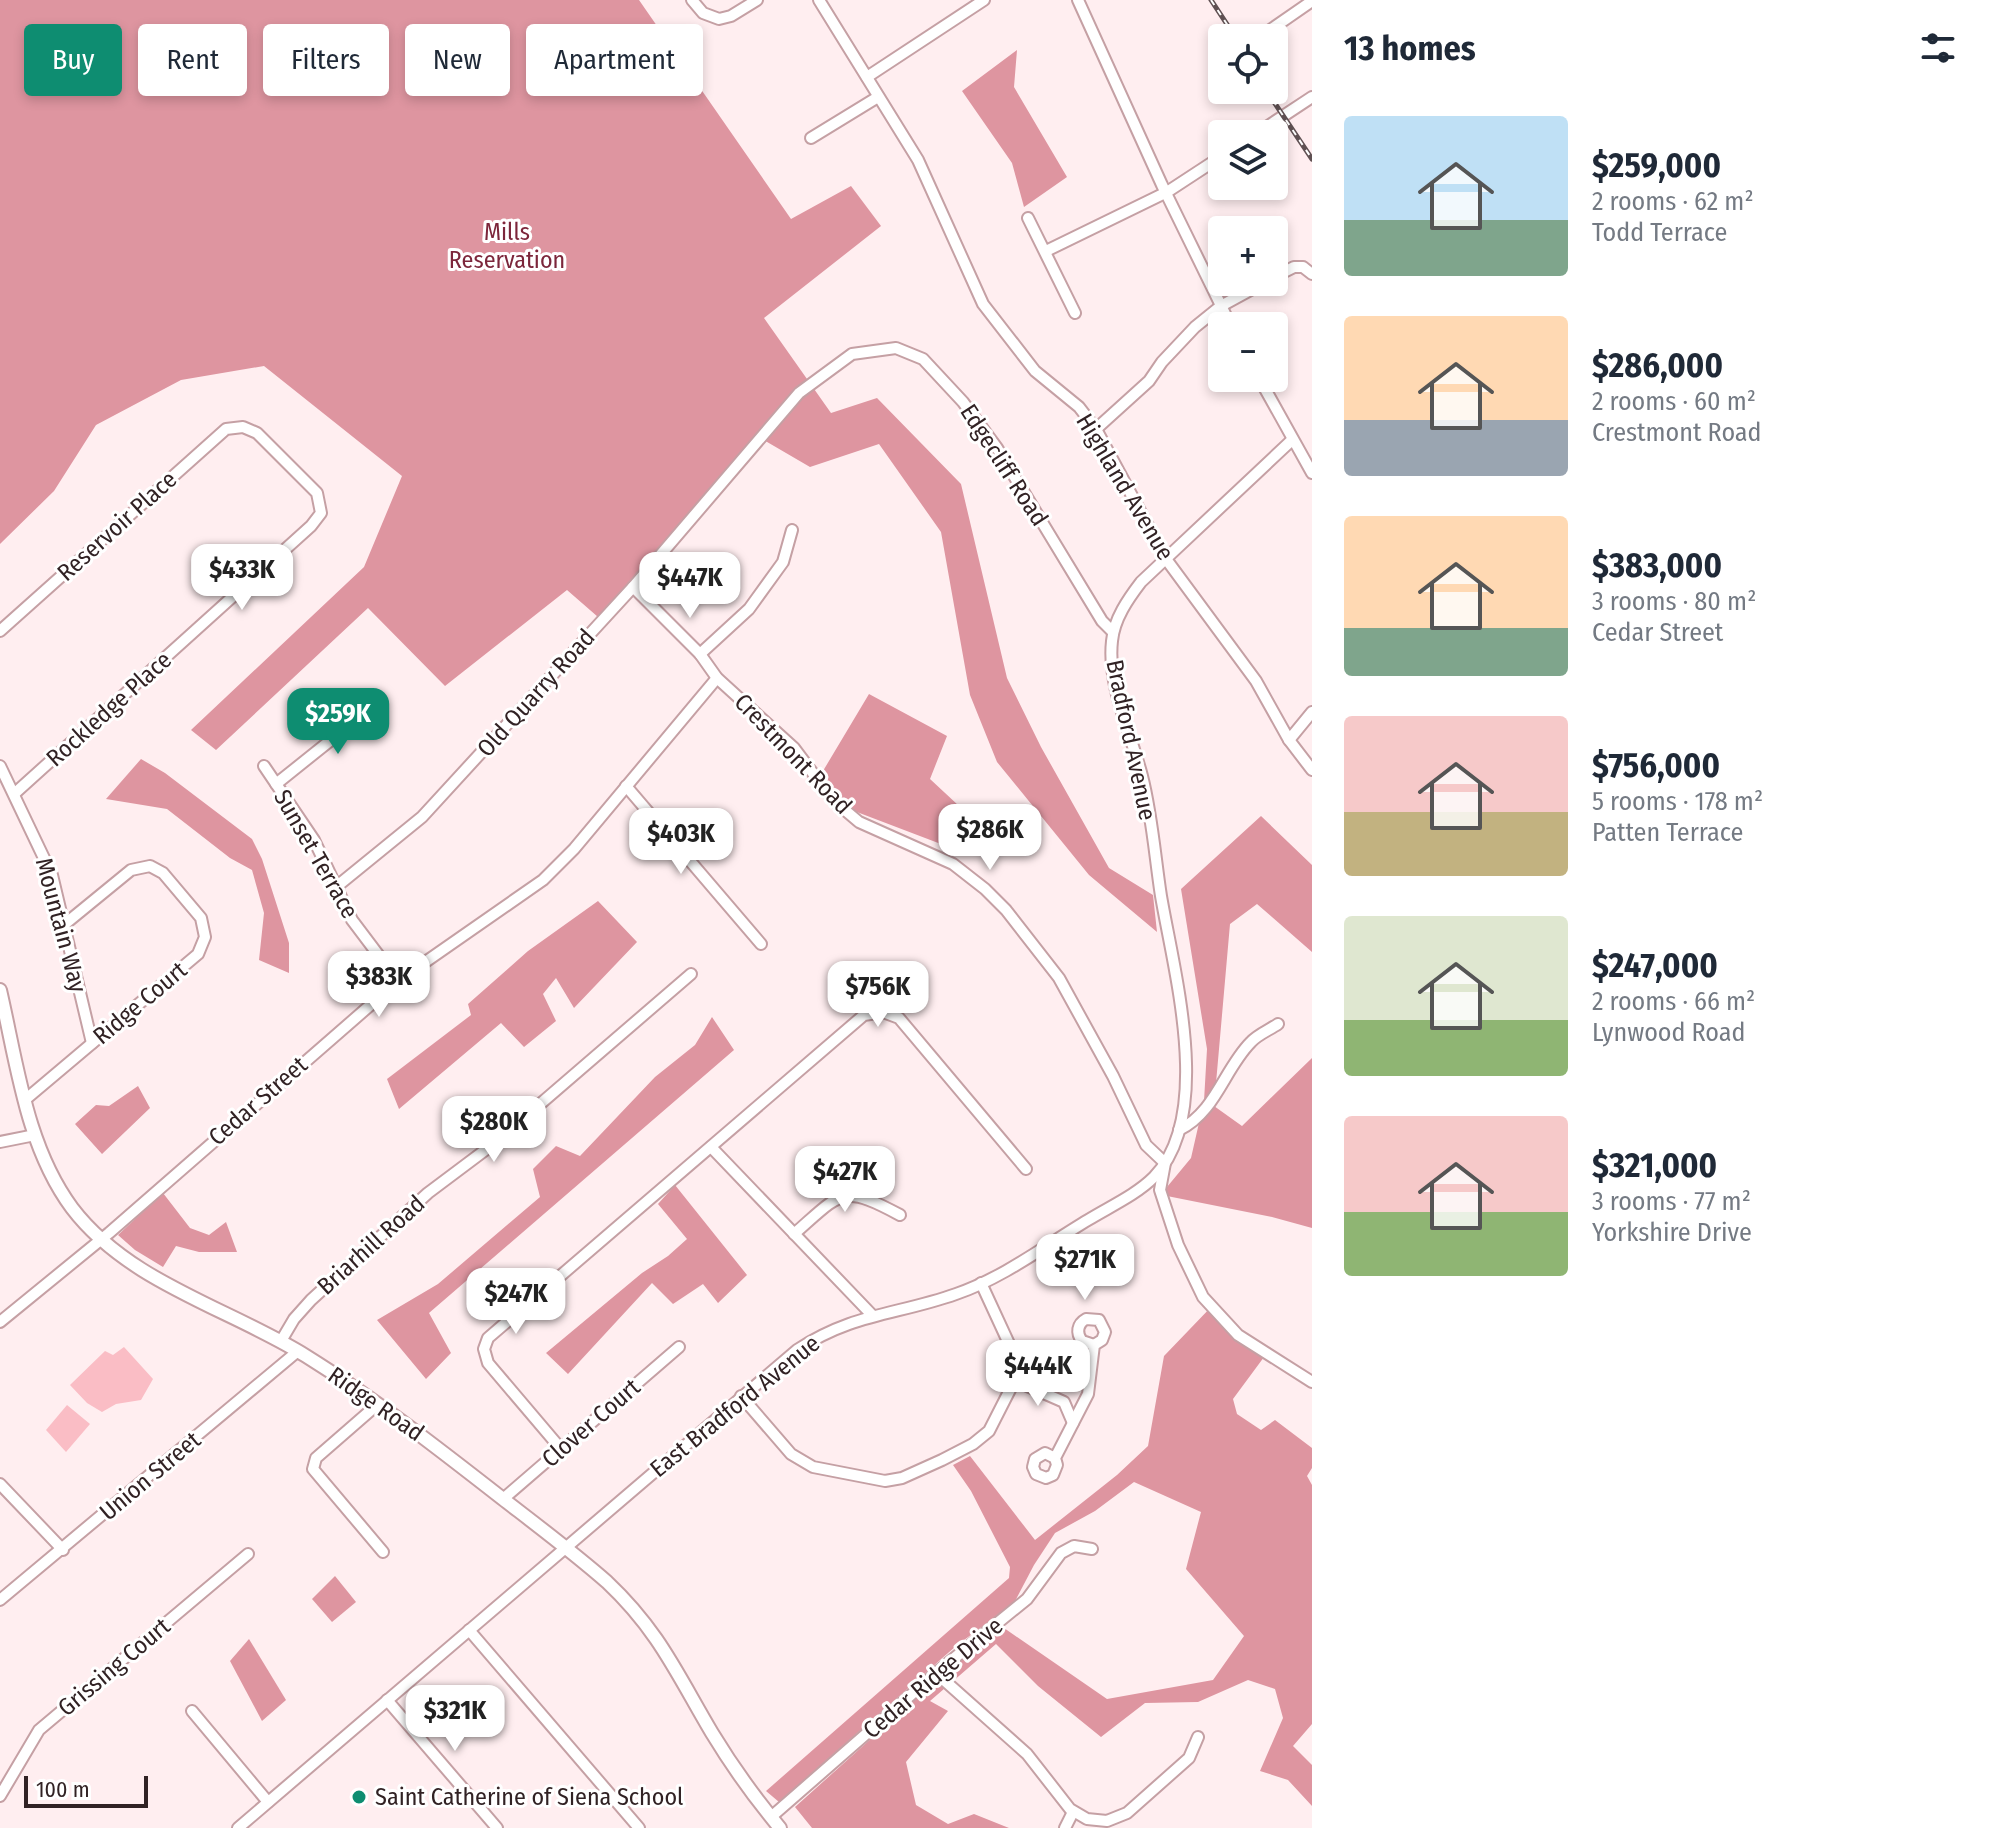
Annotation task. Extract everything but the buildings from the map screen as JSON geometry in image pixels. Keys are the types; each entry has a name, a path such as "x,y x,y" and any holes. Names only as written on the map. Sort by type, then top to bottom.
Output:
{"main road":[{"name":"Ridge Road","path":"0,990 35,1135 58,1186 82,1220 101,1240 150,1274 281,1341 378,1404 607,1582 646,1623 671,1657 725,1754 780,1828"}],"street":[{"path":"692,0 703,13 719,19 731,16 757,0"},
{"name":"Highland Avenue","path":"819,0 918,160 983,304 1035,371 1079,407 1096,429 1166,559 1256,681 1289,740 1312,770"},
{"path":"867,77 984,0"},
{"path":"1078,0 1224,312"},
{"path":"1279,24 1312,1"},
{"path":"811,138 878,97"},
{"path":"1277,120 1312,97"},
{"path":"1046,251 1167,192 1208,165"},
{"path":"1028,218 1075,313"},
{"path":"1288,270 1303,267 1312,274"},
{"path":"1096,429 1149,381 1179,345 1221,306 1239,296"},
{"name":"Edgecliff Road","path":"751,447 799,393 852,354 896,348 923,359 963,402 997,448 1102,621 1113,632"},
{"path":"1266,392 1312,473"},
{"name":"Reservoir Place","path":"0,631 220,433 237,426"},
{"name":"Rockledge Place","path":"14,794 281,554 321,513 317,493 257,433 237,426"},
{"name":"Bradford Avenue","path":"1173,967 1143,780 1114,678 1113,632 1131,595 1292,440"},
{"name":"Old Quarry Road","path":"336,887 422,817 633,587 751,447"},
{"path":"700,654 749,609 783,562 792,530"},
{"name":"Crestmont Road","path":"633,587 700,654 717,678 785,739 833,800 859,822 953,864 1006,910 1059,978 1113,1076 1146,1145 1165,1163"},
{"name":"Cedar Street","path":"0,1322 101,1240 398,981 543,880 574,849 717,678"},
{"path":"276,784 356,720 366,701"},
{"path":"1289,740 1312,712"},
{"name":"Mountain Way","path":"0,766 52,875 92,1043"},
{"name":"Sunset Terrace","path":"264,766 314,840 352,920 398,981"},
{"path":"626,786 761,944"},
{"name":"Ridge Court","path":"26,1099 198,954 204,941 205,927 201,918 163,873 145,866 131,870 65,924"},
{"name":"East Bradford Avenue","path":"238,1828 741,1396 810,1342 836,1328 872,1315 918,1307 981,1283 1144,1186 1165,1163 1179,1130 1184,1094 1186,1046 1173,967"},
{"name":"Briarhill Road","path":"281,1341 294,1319 311,1300 428,1193 496,1142 691,974"},
{"path":"561,1449 488,1363 484,1353 486,1341 864,1015 883,1012 899,1018 1026,1169"},
{"path":"1179,1130 1190,1125 1212,1101 1251,1041 1278,1024"},
{"path":"0,1142 35,1135"},
{"path":"711,1147 872,1315"},
{"path":"1165,1163 1160,1190 1178,1245 1203,1297 1238,1335 1312,1382"},
{"path":"794,1234 830,1203 847,1196 870,1198 900,1215"},
{"path":"741,1396 803,1463 869,1480 885,1481 908,1476 983,1437 1016,1381 1017,1361 981,1283"},
{"path":"1055,1458 1088,1394 1094,1345"},
{"name":"Clover Court","path":"503,1499 679,1347"},
{"name":"Union Street","path":"0,1600 298,1351"},
{"path":"1016,1381 1064,1402 1088,1394"},
{"path":"1064,1402 1073,1423"},
{"path":"378,1404 316,1458 313,1469 383,1552"},
{"path":"0,1484 63,1550"},
{"name":"Cedar Ridge Drive","path":"771,1817 936,1673 1027,1599 1061,1553 1074,1546 1092,1549"},
{"name":"Grissing Court","path":"0,1796 39,1730 248,1554"},
{"path":"469,1630 639,1828"},
{"path":"936,1673 1027,1754 1073,1812 1087,1819 1114,1819 1127,1813 1189,1758 1198,1737"},
{"path":"387,1700 497,1828"},
{"path":"192,1711 268,1802"},
{"path":"1065,1828 1073,1812"}],"shaded area":[{"path":"124,1347 153,1379 141,1400 116,1404 102,1412 87,1403 70,1385 105,1351 113,1355"},
{"path":"67,1405 90,1424 66,1452 46,1430"}],"green space":[{"name":"Mills Reservation","path":"0,0 639,0 656,24 526,24 526,96 703,96 703,92 791,219 851,186 881,226 764,318 831,413 877,398 961,484 1007,678 1041,747 1109,868 1153,895 1157,932 1089,875 997,762 970,695 941,532 879,444 810,467 757,436 598,617 567,590 445,686 368,608 216,750 191,730 364,567 402,476 264,366 181,380 96,425 54,491 0,544"},
{"path":"1017,50 1014,87 1067,177 1024,207 1012,163 962,91"},
{"path":"869,694 947,736 930,779 973,819 954,849 849,809 820,776"},
{"path":"141,759 165,773 252,839 262,859 289,943 289,973 259,960 264,913 252,870 230,858 167,809 106,799"},
{"path":"1261,816 1312,865 1312,952 1257,904 1230,924 1214,1106 1242,1126 1312,1058 1312,1228 1167,1196 1167,1187 1191,1158 1204,1101 1207,1049 1181,889"},
{"path":"598,901 637,942 574,1008 556,978 543,994 556,1021 524,1047 501,1023 399,1109 387,1079 471,1015 468,1004 528,951"},
{"path":"712,1017 734,1050 429,1313 451,1353 426,1379 377,1320 438,1284 540,1197 533,1169 556,1146 580,1156 655,1077 695,1045"},
{"path":"138,1086 150,1108 102,1154 75,1124 96,1105 109,1106"},
{"path":"675,1185 747,1275 718,1303 703,1284 673,1304 652,1283 568,1374 546,1353 687,1239 658,1204"},
{"path":"163,1193 190,1228 209,1235 226,1222 237,1252 199,1252 176,1246 163,1267 135,1250 118,1235"},
{"path":"1213,1305 1267,1353 1233,1399 1237,1414 1261,1430 1275,1420 1312,1448 1312,1468 1307,1476 1312,1485 1312,1724 1293,1746 1312,1765 1312,1806 1288,1780 1260,1771 1283,1718 1275,1689 1248,1680 1198,1702 1145,1703 1101,1737 1038,1686 996,1644 930,1701 948,1711 906,1762 916,1805 948,1824 974,1814 1009,1828 812,1828 795,1807 933,1683 982,1642 1004,1628 1107,1699 1213,1680 1244,1636 1186,1569 1201,1512 1134,1482 1095,1511 1055,1533 1014,1603 956,1646 779,1802 766,1791 1009,1578 1010,1567 971,1491 953,1465 970,1456 1035,1540 1117,1475 1148,1446 1164,1356"},
{"path":"335,1576 356,1602 332,1622 312,1599"},
{"path":"249,1639 286,1700 262,1721 230,1661"}],"railway":[{"path":"1211,0 1227,24"},
{"path":"1275,104 1312,159"}],"place":[{"name":"Saint Catherine of Siena School","path":"359,1797"}]}
